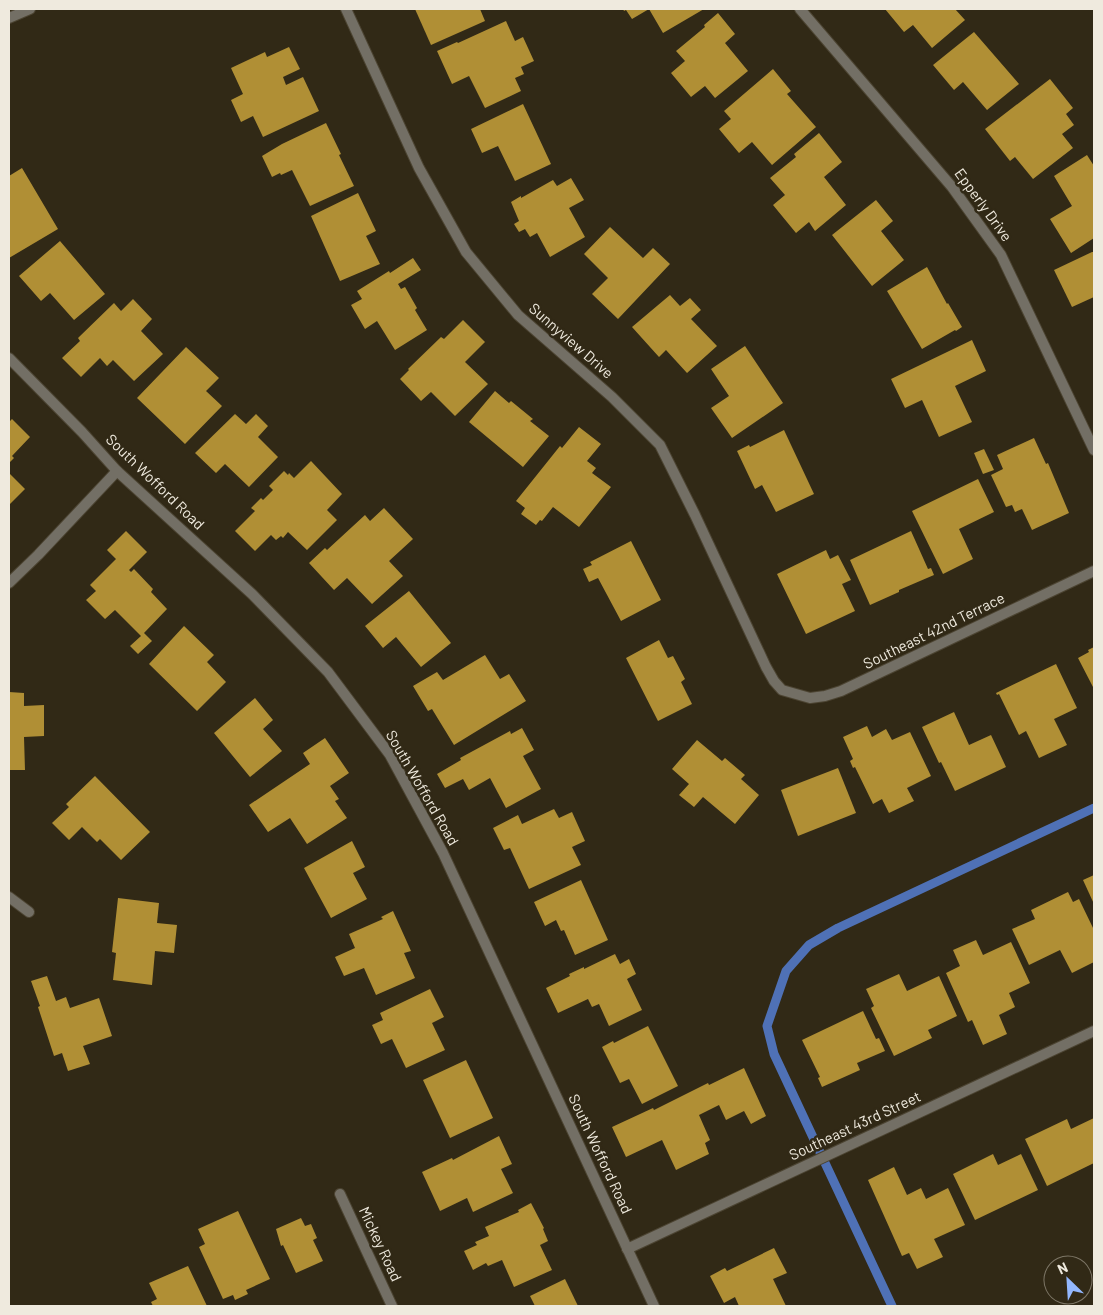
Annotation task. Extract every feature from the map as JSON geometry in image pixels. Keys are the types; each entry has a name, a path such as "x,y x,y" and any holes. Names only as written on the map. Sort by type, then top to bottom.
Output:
{"street":[{"path":"9,18 30,9"},
{"name":"Sunnyview Drive","path":"346,9 419,168 466,252 518,315 612,397 660,445 766,667 782,690"},
{"name":"Epperly Drive","path":"800,9 952,187 1001,255 1094,450"},
{"name":"South Wofford Road","path":"9,358 82,432 117,471 252,594 328,672 390,755 443,853 654,1306"},
{"path":"9,583 117,471"},
{"name":"Southeast 42nd Terrace","path":"782,690 810,698 841,691 1094,571"},
{"path":"9,897 29,912"},
{"name":"Southeast 43rd Street","path":"628,1249 1094,1031"},
{"name":"Mickey Road","path":"340,1194 389,1305"}],"building":[{"path":"415,9 480,9 485,21 431,45"},
{"path":"623,9 649,9 632,19 626,10 624,11"},
{"path":"649,9 704,9 663,33"},
{"path":"885,9 955,9 965,20 932,48 913,25 904,32"},
{"path":"718,13 735,34 725,43 748,71 715,98 705,86 691,97 671,73 685,61 676,51 705,27 704,25"},
{"path":"506,21 515,41 523,37 534,61 521,67 524,74 515,78 521,91 485,108 469,76 452,84 437,51"},
{"path":"974,32 1019,84 987,110 963,82 954,90 933,65"},
{"path":"289,47 300,69 283,77 286,85 303,77 319,111 263,137 253,116 241,122 231,100 243,94 231,68 265,52 267,57"},
{"path":"773,69 791,91 787,94 816,127 772,165 752,142 739,153 719,129 731,119 724,111"},
{"path":"1050,79 1073,108 1066,114 1074,125 1062,134 1073,148 1033,179 1015,157 1010,161 985,129"},
{"path":"523,104 551,164 515,181 498,146 482,153 471,129"},
{"path":"326,123 354,186 310,206 292,170 272,177 262,156"},
{"path":"819,133 842,162 824,177 846,205 815,231 809,222 796,233 773,205 785,195 770,178 796,157 794,154"},
{"path":"1087,155 1094,166 1094,238 1071,253 1050,219 1072,206 1054,176"},
{"path":"22,168 58,229 9,258 9,176"},
{"path":"571,178 584,200 569,208 585,237 550,257 537,233 530,237 525,229 519,232 514,224 519,221 511,202 553,180 557,186"},
{"path":"358,193 376,231 366,236 380,264 340,281 311,216"},
{"path":"876,200 893,221 881,231 904,260 872,286 832,235"},
{"path":"610,227 643,258 653,248 670,264 618,319 592,294 608,278 584,254"},
{"path":"60,241 105,294 74,320 50,293 41,301 19,276"},
{"path":"1094,252 1094,297 1072,307 1054,270"},
{"path":"413,258 421,270 398,284 401,289 405,287 417,308 415,310 427,330 395,350 377,321 365,329 351,305 362,299 357,291"},
{"path":"927,267 962,327 922,349 887,291"},
{"path":"670,295 680,306 690,298 701,310 691,319 717,346 687,373 666,350 659,357 632,327"},
{"path":"133,299 152,319 141,331 163,354 134,381 113,360 107,366 100,358 81,377 62,358 80,341 78,338 114,303 121,311"},
{"path":"463,320 485,342 465,362 488,384 455,416 431,392 421,401 400,379 441,337 444,339"},
{"path":"972,340 986,371 955,386 972,422 939,437 922,400 905,408 891,379"},
{"path":"745,346 783,403 732,438 711,408 729,396 711,369"},
{"path":"186,347 219,378 206,391 222,406 185,444 137,398"},
{"path":"495,391 533,419 530,421 549,436 523,467 469,422"},
{"path":"235,414 246,424 256,414 268,426 258,437 278,457 249,487 225,464 216,473 195,453"},
{"path":"12,419 30,437 12,456 14,458 9,463 9,422"},
{"path":"579,427 601,444 587,461 596,468 592,473 611,487 579,527 553,507 542,521 540,520 536,525 521,514 525,508 516,501 560,446 562,448"},
{"path":"784,430 814,494 776,512 762,485 755,489 737,451 749,445 750,447"},
{"path":"1034,438 1046,464 1048,463 1069,513 1032,530 1022,509 1015,512 1012,505 1006,507 991,475 1003,469 997,455"},
{"path":"984,449 994,470 983,474 974,453"},
{"path":"311,461 342,494 327,510 337,520 307,550 288,532 283,538 281,536 276,540 271,535 255,551 235,531 255,511 251,508 273,490 269,486 284,471 294,478"},
{"path":"9,473 25,489 9,505"},
{"path":"978,479 994,512 959,529 973,559 943,574 912,511"},
{"path":"384,508 413,539 389,561 403,576 372,604 347,578 334,590 309,563 325,548 327,550 365,515 370,521"},
{"path":"126,531 147,552 129,570 131,572 134,569 153,589 151,592 167,609 144,633 152,641 138,654 130,646 141,636 115,610 105,619 86,600 96,591 90,585 116,559 107,550"},
{"path":"911,531 928,569 931,568 934,575 870,605 850,560"},
{"path":"631,541 661,600 621,621 598,578 589,582 583,569 592,565 590,562"},
{"path":"826,550 830,559 838,555 851,580 842,584 855,611 806,634 777,574"},
{"path":"409,591 451,643 421,667 396,637 383,648 365,626"},
{"path":"184,626 214,655 207,662 226,682 197,711 149,664"},
{"path":"659,640 668,658 673,656 685,679 681,682 692,704 658,721 626,658"},
{"path":"1094,647 1094,687 1093,687 1078,658"},
{"path":"485,655 500,679 509,674 526,701 454,745 432,709 428,711 413,686 437,672 443,680"},
{"path":"1056,664 1077,708 1054,719 1067,745 1039,758 1026,731 1019,735 999,694 997,695 996,693"},
{"path":"9,692 24,693 24,706 44,705 44,736 24,737 25,770 9,770"},
{"path":"255,698 273,720 263,729 282,751 250,777 214,733"},
{"path":"954,712 969,745 991,735 1006,767 955,791 922,727"},
{"path":"867,726 872,737 886,729 892,740 910,732 931,776 907,788 914,801 889,813 882,799 873,804 855,767 853,768 850,761 853,759 843,737"},
{"path":"522,728 534,750 523,756 541,789 506,808 490,778 469,790 463,779 445,788 437,774 461,760 460,758 510,731 511,734"},
{"path":"325,738 349,773 330,786 339,799 335,801 347,818 307,844 290,818 268,832 249,805 310,764 303,753"},
{"path":"697,740 722,761 725,758 745,775 741,779 759,795 735,824 703,797 694,807 679,795 689,784 672,769"},
{"path":"838,768 856,813 798,836 781,790"},
{"path":"95,776 150,832 121,860 100,839 97,842 82,827 69,840 52,823 69,807 66,804"},
{"path":"554,809 559,818 572,812 585,841 572,847 581,865 529,889 510,848 504,850 493,828 518,815 522,824"},
{"path":"352,841 365,867 353,873 367,899 331,918 304,868"},
{"path":"1094,875 1094,904 1083,880"},
{"path":"581,880 608,940 575,955 564,930 561,931 556,920 545,926 534,902"},
{"path":"1068,892 1073,902 1079,899 1094,930 1094,962 1072,973 1060,950 1029,965 1012,929 1035,919 1031,910"},
{"path":"118,898 159,903 157,923 177,925 174,953 155,951 152,985 113,980 116,953 112,952"},
{"path":"393,911 411,951 404,953 415,978 376,995 364,968 344,976 335,957 355,948 349,934 383,919 381,917"},
{"path":"976,940 983,955 1011,942 1030,983 1009,993 1015,1007 999,1015 1007,1034 983,1045 972,1020 968,1022 946,973 960,966 953,950"},
{"path":"615,954 620,964 629,959 636,974 627,979 642,1010 609,1026 599,1004 592,1007 588,999 558,1013 546,988 570,976 569,974"},
{"path":"899,974 907,991 939,976 957,1016 928,1030 932,1038 894,1056 871,1008 874,1006 866,989"},
{"path":"47,976 56,1001 66,997 70,1008 99,998 112,1036 83,1046 90,1064 68,1071 62,1053 54,1056 31,981"},
{"path":"430,989 444,1017 432,1023 445,1050 406,1068 392,1039 381,1044 372,1025 383,1020 380,1013"},
{"path":"863,1011 876,1039 879,1038 885,1051 857,1063 860,1070 822,1087 818,1078 820,1077 802,1040"},
{"path":"648,1026 678,1086 642,1104 629,1079 620,1083 602,1047"},
{"path":"466,1060 493,1118 450,1138 423,1080"},
{"path":"744,1068 766,1116 751,1124 744,1111 726,1120 719,1105 699,1115 710,1140 705,1143 709,1154 676,1170 662,1140 626,1157 612,1127 653,1108 654,1110 708,1083 709,1085"},
{"path":"1094,1118 1094,1163 1047,1186 1025,1139 1067,1119 1071,1129"},
{"path":"499,1136 512,1164 501,1169 513,1193 473,1212 467,1198 440,1211 422,1172 452,1158 453,1160"},
{"path":"993,1154 998,1165 1021,1154 1038,1190 975,1220 953,1174"},
{"path":"894,1167 907,1195 921,1188 926,1199 948,1188 965,1225 934,1239 943,1257 917,1269 909,1253 902,1256 868,1180"},
{"path":"531,1203 544,1228 548,1241 540,1245 552,1270 514,1287 502,1260 488,1266 486,1263 473,1270 464,1251 477,1245 475,1242 489,1236 485,1227 519,1212 518,1210"},
{"path":"238,1211 270,1279 246,1290 248,1294 235,1300 233,1295 223,1299 199,1247 205,1244 198,1229"},
{"path":"301,1218 305,1226 311,1224 317,1238 313,1240 323,1261 296,1273 283,1245 281,1246 276,1229"},
{"path":"774,1248 787,1273 773,1279 786,1306 739,1306 735,1297 724,1303 710,1276 725,1268 727,1271"},
{"path":"188,1266 207,1306 153,1306 151,1302 157,1299 149,1283"},
{"path":"565,1279 578,1306 535,1306 530,1296"}],"waterway":[{"path":"892,1306 774,1054 767,1026 786,971 809,945 838,928 1094,808"}]}
